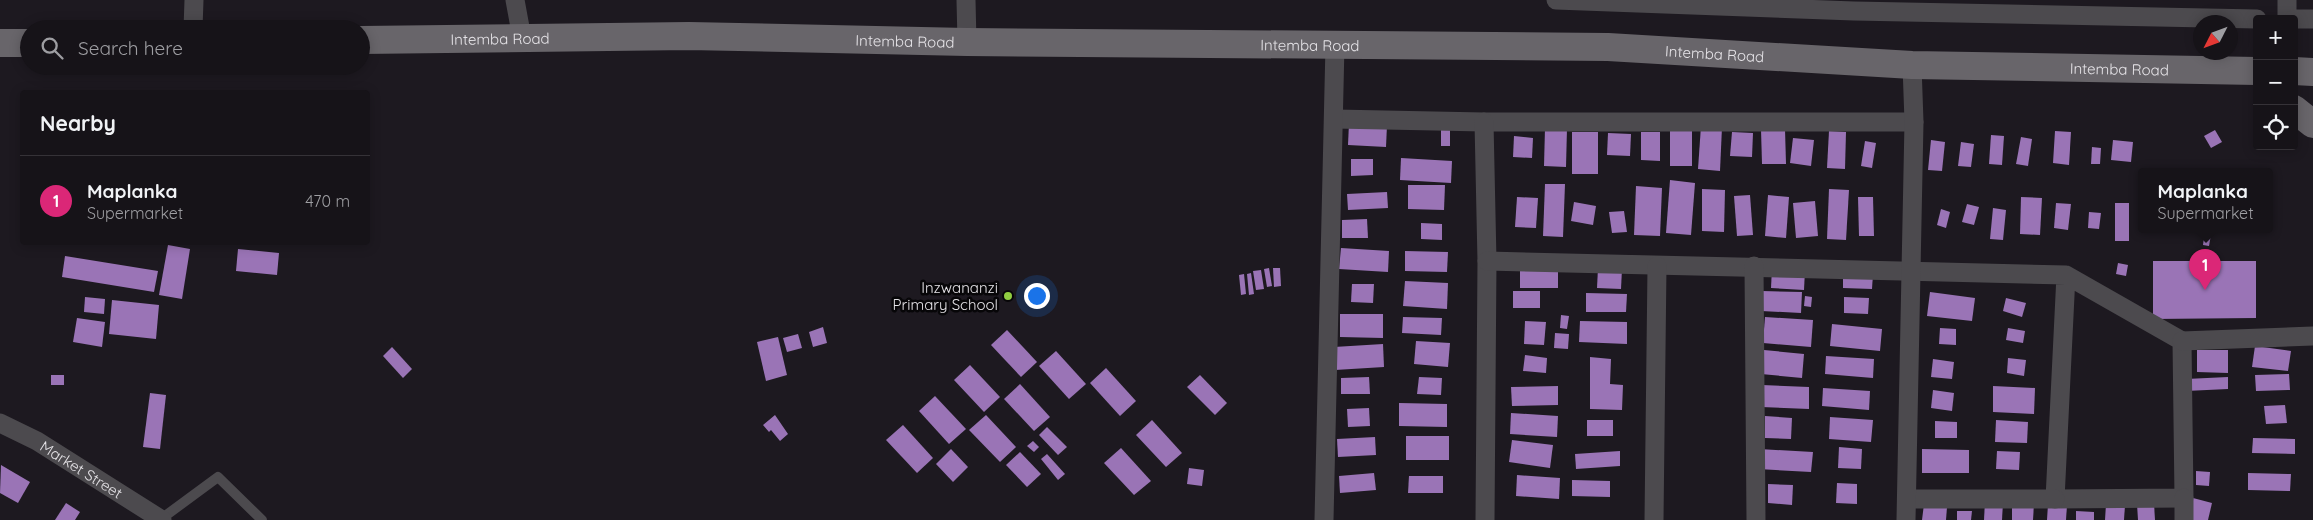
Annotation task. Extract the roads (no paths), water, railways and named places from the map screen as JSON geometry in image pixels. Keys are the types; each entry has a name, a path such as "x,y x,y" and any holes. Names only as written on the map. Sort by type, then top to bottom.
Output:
{"street":[{"path":"193,20 194,0"},
{"path":"515,0 522,38"},
{"path":"966,0 966,42"},
{"path":"1556,0 1854,6 2253,19"},
{"path":"2287,0 2287,15"},
{"path":"2298,19 2313,19"},
{"name":"Intemba Road","path":"370,40 690,36 966,42 1608,47 1912,65 2253,71"},
{"path":"0,43 20,43"},
{"path":"1324,520 1335,119 1335,45"},
{"path":"1906,520 1914,122 1912,65"},
{"path":"2198,70 2253,89"},
{"path":"2298,71 2313,72"},
{"path":"2298,112 2313,124"},
{"path":"1335,119 1484,122 1914,122"},
{"path":"1484,122 1487,261 1485,520"},
{"path":"1487,261 2066,274 2182,340 2313,336"},
{"path":"1654,520 1657,266"},
{"path":"1754,266 1756,520"},
{"path":"2054,499 2066,274"},
{"path":"2182,340 2184,520"},
{"name":"Market Street","path":"0,422 37,440 161,520"},
{"path":"1907,499 2184,498"}],"lane":[{"path":"161,520 218,477 262,520"}],"place":[{"name":"Maplanka","path":"2205,290"},
{"name":"Inzwananzi Primary School","path":"1008,296"}]}
